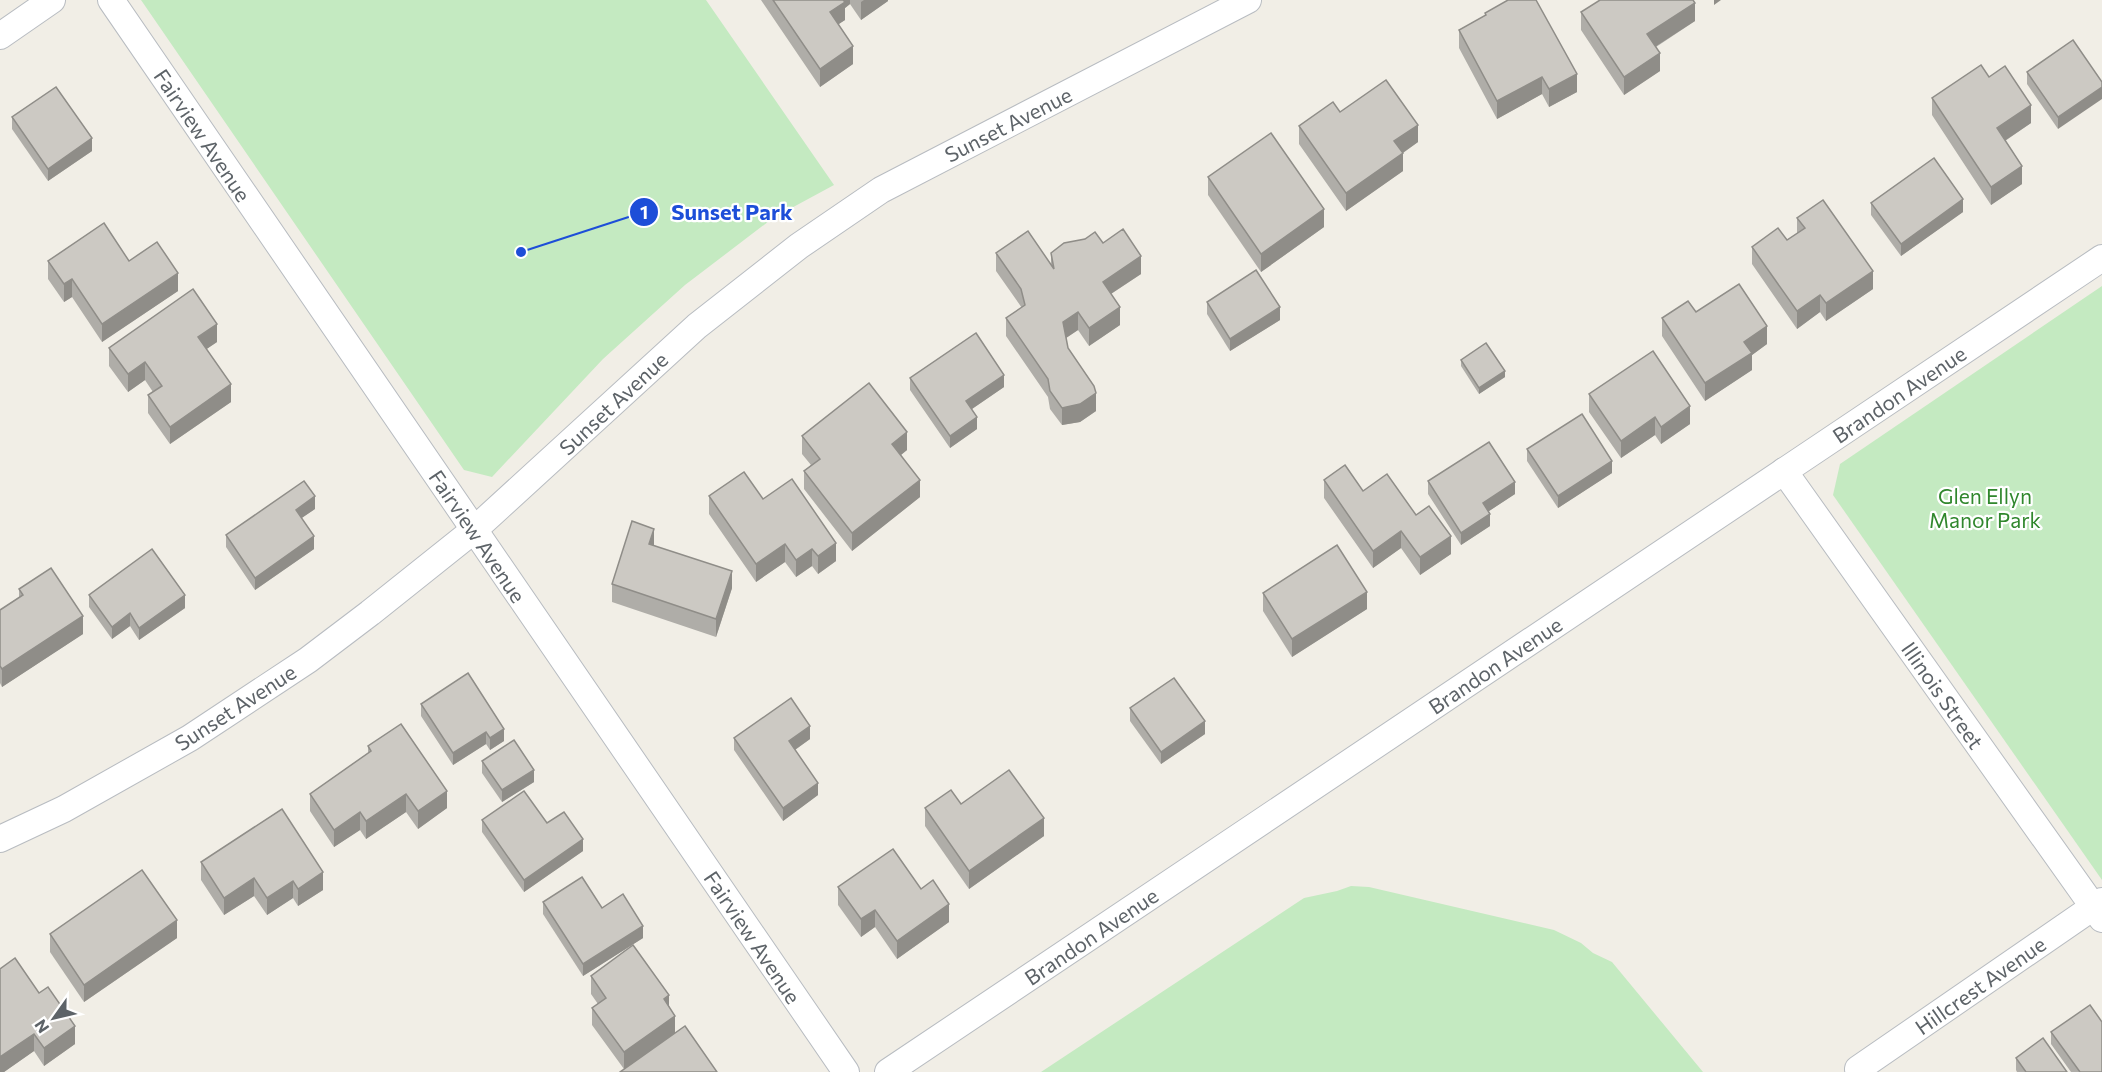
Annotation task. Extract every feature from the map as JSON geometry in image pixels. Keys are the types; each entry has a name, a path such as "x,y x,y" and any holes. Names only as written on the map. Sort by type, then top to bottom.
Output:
{"street":[{"path":"0,36 52,0"},
{"name":"Fairview Avenue","path":"111,0 846,1072"},
{"name":"Sunset Avenue","path":"0,839 64,809 190,738 308,660 474,530 697,326 799,246 872,196 1248,0"},
{"name":"Brandon Avenue","path":"888,1072 2102,258"},
{"name":"Illinois Street","path":"1784,471 2099,909"},
{"name":"Hillcrest Avenue","path":"1858,1069 2099,909"}],"green space":[{"path":"141,0 706,0 834,185 773,218 685,285 603,359 492,477 464,470"},
{"name":"Glen Ellyn Manor Park","path":"2102,286 2102,880 1833,495 1840,464"},
{"path":"1351,886 1369,887 1554,930 1581,943 1593,953 1612,962 1703,1072 1041,1072 1304,898"}],"building":[{"path":"773,0 843,0 845,2 830,12 853,46 820,69"},
{"path":"1508,0 1536,0 1577,74 1549,89 1542,77 1497,101 1459,30"},
{"path":"1600,0 1693,0 1695,3 1647,34 1660,53 1624,77 1581,12"},
{"path":"2073,40 2102,82 2102,87 2058,117 2027,72"},
{"path":"1981,65 1989,77 2005,66 2031,105 1997,128 2022,166 1991,187 1932,98"},
{"path":"1386,80 1418,125 1394,141 1403,153 1346,193 1299,126 1333,102 1340,112"},
{"path":"56,87 92,138 48,169 12,117"},
{"path":"1271,133 1324,209 1261,254 1208,177"},
{"path":"1934,158 1963,199 1901,244 1871,203"},
{"path":"1823,200 1873,271 1826,303 1820,295 1797,311 1752,247 1778,228 1787,240 1805,228 1797,218"},
{"path":"104,223 129,261 157,242 178,273 102,324 72,279 64,284 48,261"},
{"path":"1123,229 1141,256 1103,282 1120,307 1089,328 1078,312 1063,322 1068,348 1094,386 1096,393 1080,404 1062,408 1050,391 1048,379 1006,318 1025,305 1021,289 996,253 1028,231 1054,269 1051,253 1064,243 1085,239 1095,232 1103,243"},
{"path":"1256,270 1280,307 1230,339 1207,302"},
{"path":"1739,284 1767,326 1744,342 1752,353 1705,383 1662,318 1688,301 1696,312"},
{"path":"193,289 217,324 198,337 231,384 170,427 148,395 162,386 145,362 128,374 109,348"},
{"path":"976,333 1004,375 966,401 977,417 950,436 910,378"},
{"path":"1486,343 1505,371 1479,388 1461,360"},
{"path":"1653,351 1690,406 1661,427 1655,417 1621,441 1589,394"},
{"path":"869,383 907,432 892,444 920,480 852,533 804,471 820,459 802,436"},
{"path":"1582,414 1612,461 1558,496 1527,449"},
{"path":"1489,442 1515,482 1483,503 1490,514 1461,533 1428,481"},
{"path":"1345,465 1363,491 1387,474 1416,515 1429,506 1451,536 1420,557 1401,531 1373,551 1324,480"},
{"path":"744,472 763,499 792,479 836,543 818,556 812,549 796,560 785,544 756,564 709,496"},
{"path":"304,481 315,496 296,510 314,536 255,578 226,535"},
{"path":"632,521 654,529 649,544 732,571 716,619 612,584"},
{"path":"1337,545 1367,592 1292,639 1263,593"},
{"path":"152,549 185,595 139,628 130,613 112,627 89,595"},
{"path":"51,568 83,616 2,669 0,666 0,610 23,595 19,589"},
{"path":"468,673 504,729 490,738 486,732 453,753 421,704"},
{"path":"1174,678 1205,721 1161,752 1130,708"},
{"path":"791,698 810,726 789,741 818,783 783,808 734,738"},
{"path":"401,724 447,791 418,811 406,794 366,821 360,812 334,830 310,794 371,751 368,746"},
{"path":"514,740 534,770 502,790 482,761"},
{"path":"1009,770 1044,818 969,871 925,808 951,790 961,804"},
{"path":"524,791 547,823 564,812 583,839 524,880 482,820"},
{"path":"282,809 323,872 298,889 293,881 267,898 254,878 224,898 201,862"},
{"path":"893,849 921,889 933,880 949,904 897,941 875,910 861,919 838,887"},
{"path":"142,870 177,920 84,985 50,934"},
{"path":"582,877 602,908 623,894 643,926 583,964 543,902"},
{"path":"633,945 669,995 664,999 675,1016 624,1052 592,1008 606,998 591,976"},
{"path":"15,958 39,993 48,987 75,1026 44,1048 34,1034 0,1057 0,969"},
{"path":"2090,1005 2102,1022 2102,1072 2080,1072 2051,1032"},
{"path":"685,1026 717,1072 620,1072"},
{"path":"2043,1038 2067,1072 2026,1072 2016,1058"}],"place":[{"name":"Sunset Park","path":"521,252"}]}
